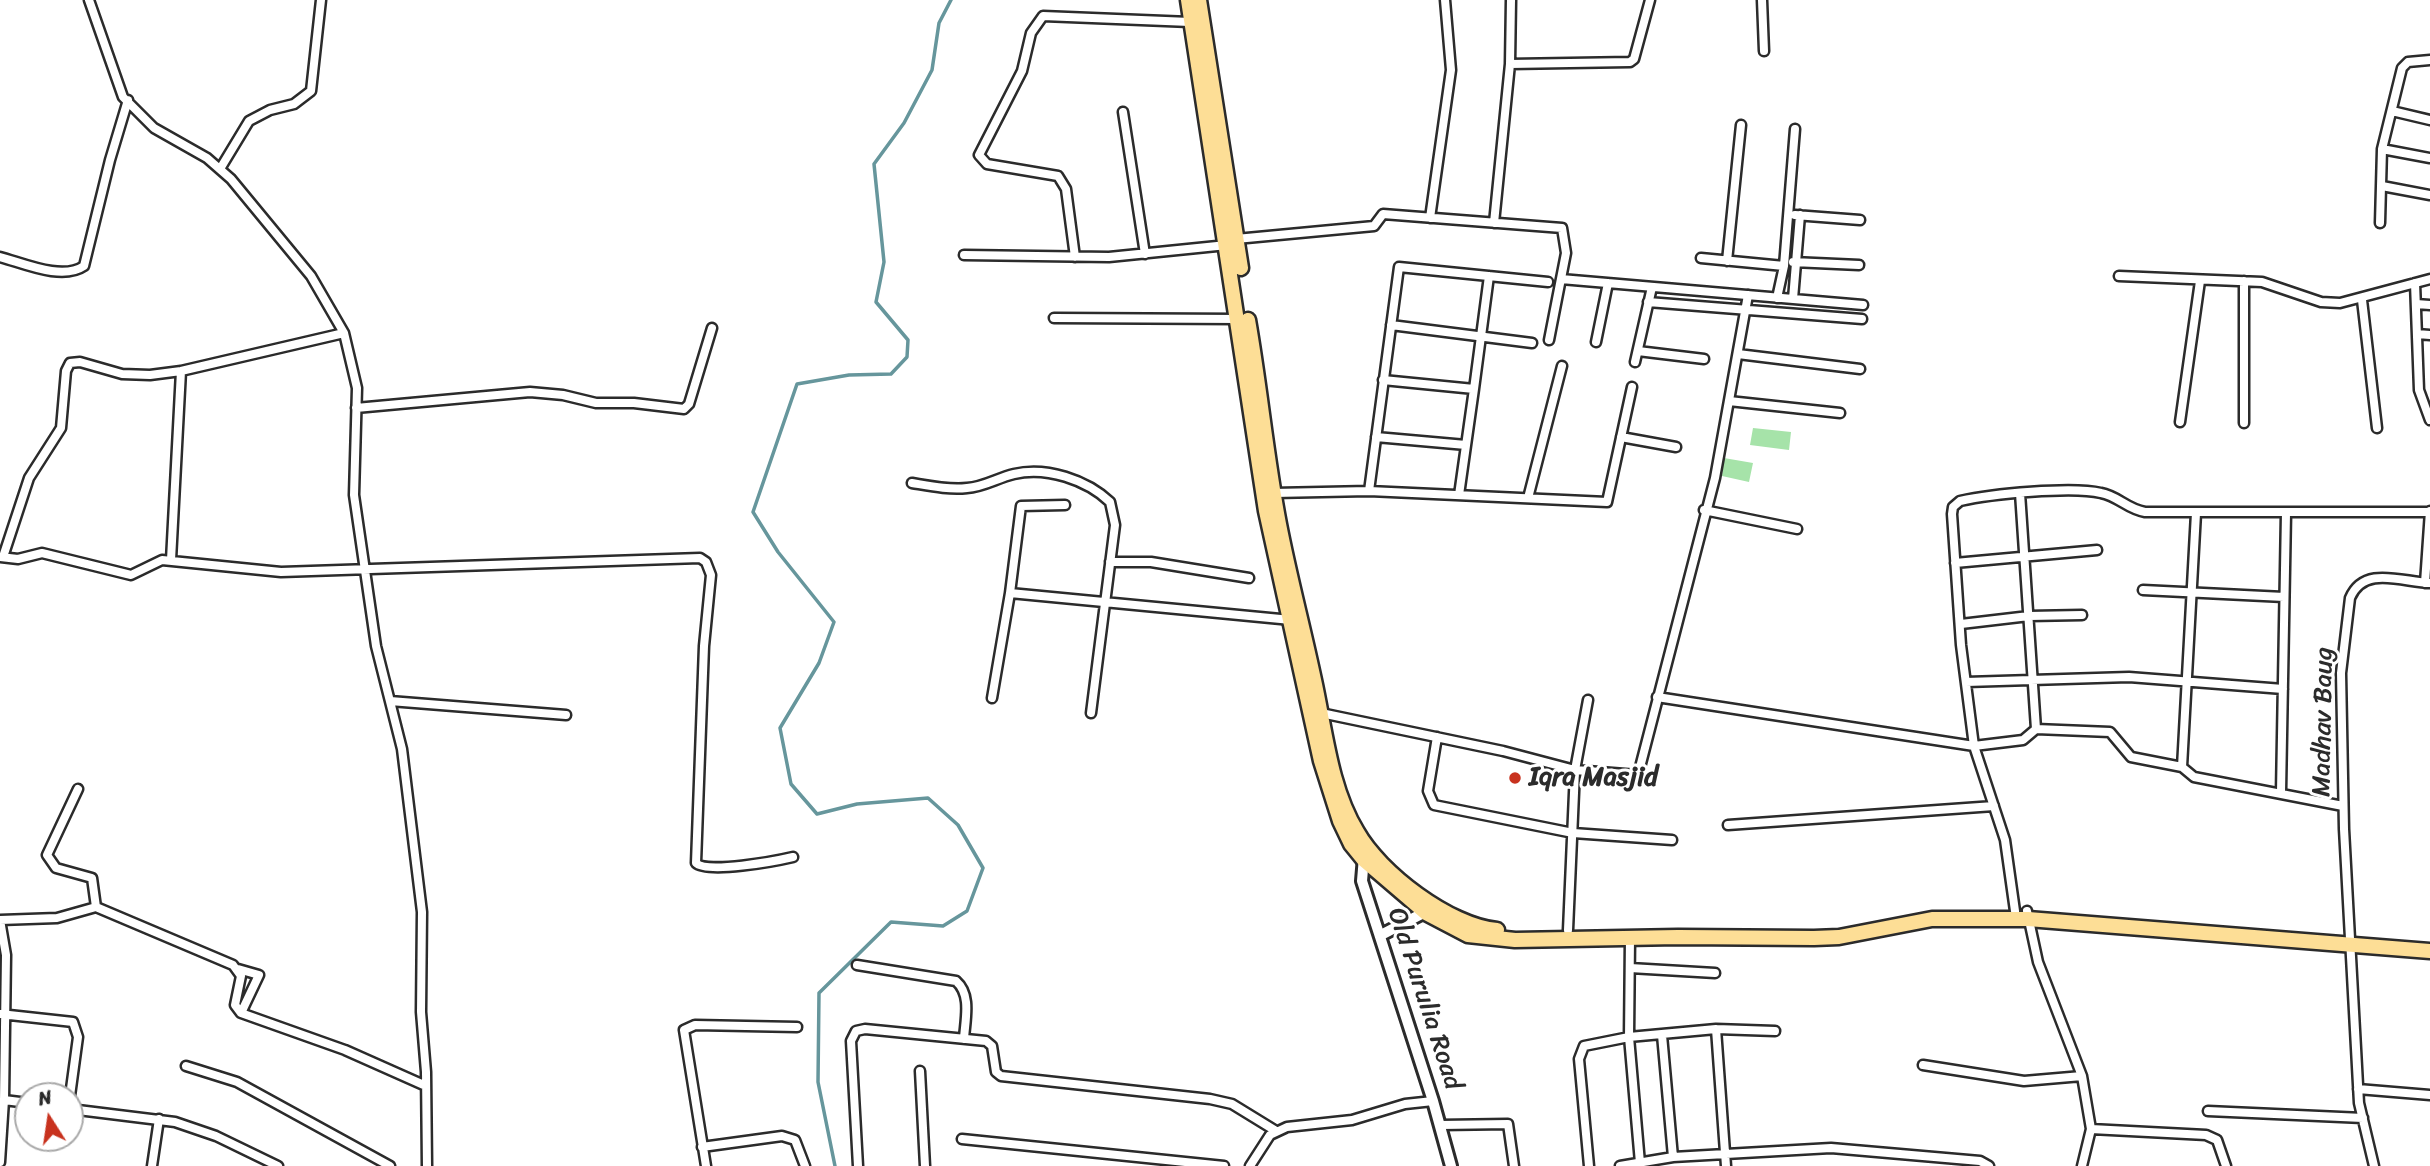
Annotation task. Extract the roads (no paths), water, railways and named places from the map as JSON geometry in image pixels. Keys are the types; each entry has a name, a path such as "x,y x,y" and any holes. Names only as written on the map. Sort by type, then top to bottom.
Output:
{"highway":[{"path":"1188,0 1274,493 1339,791 1365,844 1451,929 1492,939 1839,937 1932,919 2023,914"},
{"path":"1199,0 1266,511 1329,791 1345,832 1364,860 1430,909 1484,929 1821,930 1930,911 2023,914 2349,941 2430,951"},
{"path":"2349,941 2430,944"}],"main road":[{"name":"Old Purulia Road","path":"1365,844 1362,881 1441,1125 1451,1166"},
{"path":"1381,935 1430,909"}],"street":[{"path":"89,0 122,97 155,128 220,169 311,276 344,333 357,388 354,495 376,646 402,749 422,912 421,1012 426,1086 427,1166"},
{"path":"220,169 249,121 270,110 294,104 311,91 321,0"},
{"path":"1430,218 1451,69 1444,0"},
{"path":"1494,223 1510,64 1511,0"},
{"path":"1510,64 1630,62 1634,59 1650,0"},
{"path":"1762,0 1764,51"},
{"path":"1075,257 1066,189 1058,176 987,164 979,155 1022,71 1031,33 1043,16 1190,22"},
{"path":"2379,223 2382,149 2404,65 2430,60"},
{"path":"0,257 58,272 71,272 84,267 110,160 128,100"},
{"path":"2392,111 2430,120"},
{"path":"1123,112 1145,254"},
{"path":"1727,261 1741,125"},
{"path":"1777,298 1784,266 1795,128"},
{"path":"2382,149 2430,158"},
{"path":"2382,186 2430,195"},
{"path":"964,255 1075,257 1145,254 1374,226 1383,214 1562,228 1566,253 1549,340"},
{"path":"1788,214 1860,220"},
{"path":"1793,299 1800,215"},
{"path":"1701,258 1784,266 1796,260 1859,265"},
{"path":"1369,491 1399,267 1548,282"},
{"path":"1459,495 1489,276"},
{"path":"2119,276 2262,282 2321,302 2362,300 2430,279"},
{"path":"1561,279 1863,305"},
{"path":"2180,422 2200,281"},
{"path":"2244,281 2244,424"},
{"path":"1596,342 1608,283"},
{"path":"2415,283 2417,334 2430,420"},
{"path":"1635,362 1652,287"},
{"path":"1321,713 1575,770 1638,775 1704,510 1715,478 1748,295"},
{"path":"2362,300 2377,428"},
{"path":"1648,302 1862,319"},
{"path":"2416,304 2430,305"},
{"path":"1054,318 1239,319"},
{"path":"1391,325 1532,343"},
{"path":"356,408 530,393 563,395 596,403 634,402 684,410 690,404 712,328"},
{"path":"344,333 181,371 133,375 100,370 80,362 68,365 61,428 29,478 1,557 18,559 42,553 131,575 156,561 171,560 258,572 692,557 706,562 711,575 705,646 696,863 708,867 766,863 793,857"},
{"path":"2417,334 2430,335"},
{"path":"1638,351 1704,359"},
{"path":"1738,354 1860,369"},
{"path":"1528,498 1562,366"},
{"path":"171,560 181,371"},
{"path":"1383,380 1474,389"},
{"path":"1274,493 1369,491 1607,502 1632,387"},
{"path":"1729,401 1840,413"},
{"path":"1376,437 1466,444"},
{"path":"1621,438 1676,447"},
{"path":"912,484 965,488 1026,472 1056,475 1081,482 1104,496 1113,509 1115,525 1091,713"},
{"path":"2079,1164 2091,1129 2082,1076 2038,962 2005,840 1974,746 1955,563 1952,514 1956,503 2020,493 2095,491 2113,497 2133,510 2196,513 2430,512 2428,583"},
{"path":"2020,493 2036,729"},
{"path":"992,698 1010,593 1021,506 1065,505"},
{"path":"1704,510 1797,528"},
{"path":"2182,767 2196,513"},
{"path":"2281,792 2286,513"},
{"path":"1955,563 2097,550"},
{"path":"1110,562 1151,562 1249,578"},
{"name":"Madhav Baug","path":"2374,1166 2358,1088 2343,806 2341,673 2350,598 2355,587 2368,579 2428,583"},
{"path":"2143,590 2284,597"},
{"path":"1010,593 1290,620"},
{"path":"1961,624 2029,616 2082,615"},
{"path":"1966,682 2187,679 2283,689"},
{"path":"1657,697 1974,746 2023,740 2036,729 2110,732 2131,757 2182,767 2194,777 2343,806"},
{"path":"1568,930 1575,770 1588,700"},
{"path":"390,701 566,715"},
{"path":"1437,737 1428,791 1434,805 1573,833 1672,841"},
{"path":"78,789 47,855 56,868 92,878 96,907"},
{"path":"1728,825 1994,806"},
{"path":"0,1162 4,1100 2,1014 6,955 0,920 57,918 96,907 238,969 259,975 242,1013"},
{"path":"1630,938 1629,1037 1640,1163"},
{"path":"857,965 956,981 965,991 964,1039"},
{"path":"1630,968 1715,973"},
{"path":"238,969 241,976 235,1004 242,1013 345,1050 426,1086"},
{"path":"2,1014 72,1022 79,1032 72,1082"},
{"path":"706,1166 684,1030 695,1025 797,1027"},
{"path":"858,1166 851,1041 856,1031 865,1029 991,1044 996,1072 1001,1076 1210,1099 1232,1104 1276,1131"},
{"path":"1589,1166 1581,1050 1591,1043 1629,1037 1716,1030 1775,1031"},
{"path":"1716,1030 1726,1166"},
{"path":"1662,1035 1673,1157"},
{"path":"1923,1065 2024,1081 2082,1076"},
{"path":"186,1066 237,1082 390,1166"},
{"path":"920,1071 925,1166"},
{"path":"2358,1088 2430,1095"},
{"path":"4,1100 14,1101"},
{"path":"1250,1166 1270,1135 1287,1126 1352,1120 1395,1107 1433,1101"},
{"path":"84,1111 159,1119 216,1136 278,1166"},
{"path":"2208,1111 2363,1118"},
{"path":"152,1166 159,1119"},
{"path":"1441,1125 1508,1124 1514,1166"},
{"path":"2091,1129 2206,1135 2217,1140 2226,1166"},
{"path":"702,1147 782,1136 794,1140 805,1166"},
{"path":"962,1139 1224,1166"},
{"path":"1620,1166 1673,1157 1831,1148 1980,1161 1989,1166"}],"waterway":[{"path":"835,1166 818,1082 819,993 891,922 943,926 967,911 983,868 958,825 928,798 857,804 817,814 791,784 780,728 819,663 834,622 778,552 753,512 797,384 849,375 891,374 907,357 908,340 876,302 884,262 874,164 904,123 932,70 939,23 951,0"}],"place":[{"name":"Iqra Masjid","path":"1515,778"}]}
